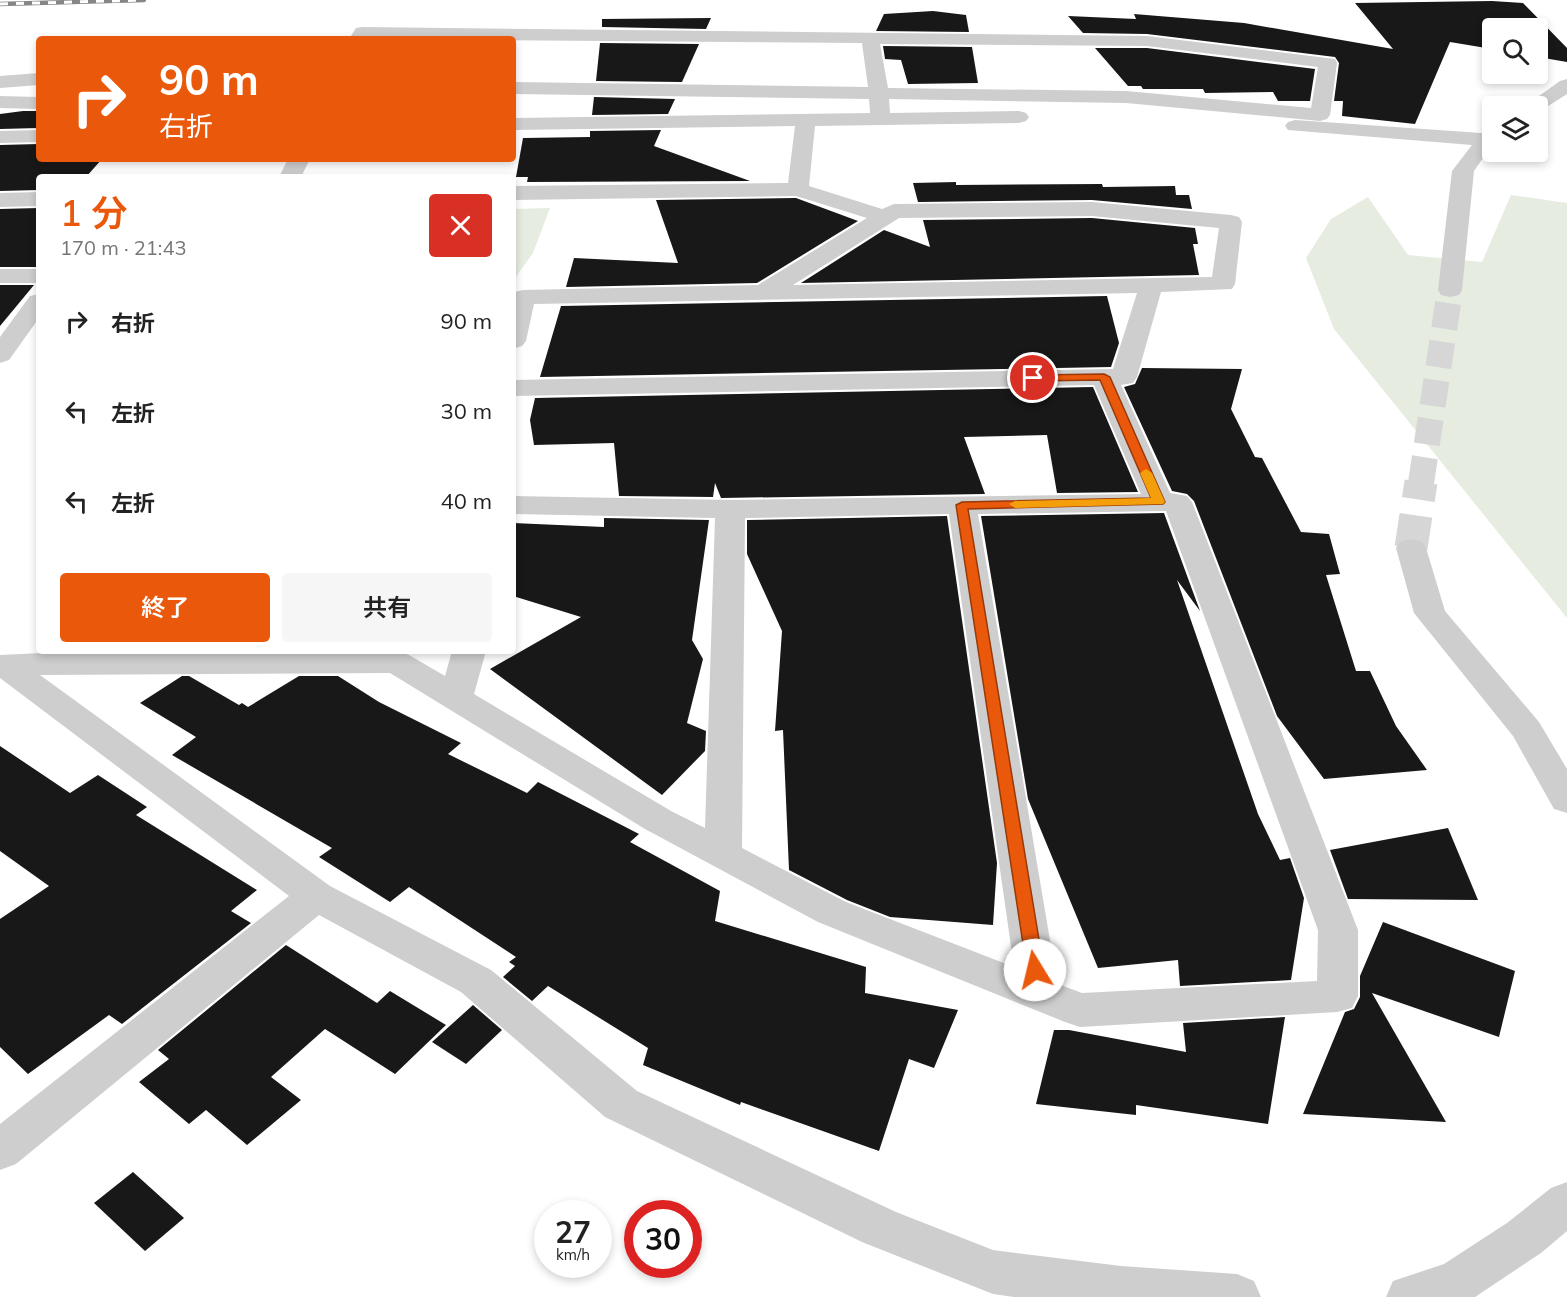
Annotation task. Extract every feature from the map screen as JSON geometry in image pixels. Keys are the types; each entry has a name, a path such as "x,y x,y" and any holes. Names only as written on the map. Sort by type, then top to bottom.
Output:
{"street":[{"path":"360,36 362,32 1147,41 1328,63 1320,115 1126,97 516,88"},
{"path":"870,38 879,93 880,119"},
{"path":"0,82 36,79"},
{"path":"1548,97 1567,85"},
{"path":"0,102 36,103"},
{"path":"516,124 1044,117"},
{"path":"1134,117 1482,138"},
{"path":"798,189 806,119"},
{"path":"0,137 36,136"},
{"path":"1450,290 1463,171 1482,147"},
{"path":"516,193 798,189 883,216"},
{"path":"0,200 36,199"},
{"path":"516,328 523,297 1223,284 1230,222 1092,209 894,211 766,291"},
{"path":"0,276 36,276"},
{"path":"516,388 1124,377 1151,285"},
{"path":"0,354 36,305"},
{"path":"1104,377 1159,502"},
{"path":"2,665 66,657 397,662 658,820 832,912 1080,1010 1337,996 1338,930 1177,502 730,509 516,505"},
{"path":"962,505 1035,970 1025,990"},
{"path":"723,853 730,509"},
{"path":"1411,548 1430,613 1527,730 1567,800"},
{"path":"456,698 467,654"},
{"path":"2,665 316,896 476,981 621,1104 879,1227 993,1272 1121,1289 1237,1297"},
{"path":"0,1150 316,896"},
{"path":"1410,1297 1457,1282 1524,1238 1567,1203"}],"shaded area":[{"path":"1511,195 1567,203 1567,618 1334,329 1306,258 1331,219 1368,197 1408,255 1482,262"},
{"path":"550,208 533,253 516,277 516,209"}],"building":[{"path":"1492,1 1523,3 1538,18 1482,18 1482,47 1450,42 1415,124 1342,116 1343,101 1334,101 1339,63 1335,57 1147,34 1083,33 1068,16 1136,19 1134,14 1244,23 1393,49 1355,3"},
{"path":"933,11 966,15 969,32 876,31 884,14"},
{"path":"711,18 706,29 602,27 602,19"},
{"path":"1548,29 1567,48 1567,62 1548,59"},
{"path":"600,43 699,44 682,82 596,81"},
{"path":"883,46 972,47 978,83 908,84 901,60 885,59"},
{"path":"1095,48 1147,48 1315,69 1310,101 1278,101 1273,92 1205,93 1203,89 1143,89 1141,86 1128,86"},
{"path":"594,97 675,99 668,114 592,115"},
{"path":"36,111 36,128 0,129 0,114"},
{"path":"661,130 654,146 750,181 527,182 528,177 516,177 523,138 590,137 590,131"},
{"path":"36,144 36,162 99,162 89,174 36,174 36,190 0,191 0,145"},
{"path":"956,182 956,185 1175,186 1176,195 1189,195 1192,209 1092,200 918,202 913,183"},
{"path":"796,198 858,221 757,283 566,287 574,258 678,263 656,200"},
{"path":"36,208 36,267 0,267 0,209"},
{"path":"1092,218 1195,228 1198,244 1193,244 1199,275 801,283 884,230 930,247 923,220"},
{"path":"0,285 34,285 0,326"},
{"path":"1107,296 1119,343 1111,367 540,377 561,306"},
{"path":"1142,368 1242,369 1231,409 1255,457 1262,458 1301,532 1329,534 1340,574 1326,575 1356,671 1370,671 1396,726 1427,770 1324,779 1277,716 1194,501 1187,494 1172,491 1124,387 1135,384"},
{"path":"1093,387 1138,492 1057,493 1047,435 964,437 985,494 721,498 715,483 713,497 619,496 614,443 534,445 530,420 535,398"},
{"path":"1164,513 1200,611 1177,580 1258,814 1280,860 1290,858 1304,898 1291,980 1180,986 1178,960 1098,968 1028,799 981,516"},
{"path":"947,516 997,863 993,925 890,917 847,900 789,870 783,730 775,731 782,631 747,554 747,520"},
{"path":"604,518 709,520 692,640 703,659 687,723 706,731 705,751 662,795 490,669 581,617 516,597 516,523 604,527"},
{"path":"182,676 189,676 239,705 242,703 248,707 299,676 338,676 379,702 461,743 448,754 527,793 538,782 639,834 630,842 720,891 715,921 866,967 865,993 958,1010 934,1068 909,1059 879,1151 741,1102 740,1105 643,1065 648,1048 548,986 532,1001 503,977 515,966 509,962 516,957 409,887 390,902 319,857 332,848 172,755 196,737 140,703"},
{"path":"0,746 70,793 98,775 147,807 136,815 257,890 231,911 251,923 122,1024 109,1015 28,1074 0,1047 0,919 49,886 0,851"},
{"path":"1448,828 1478,900 1348,899 1330,850"},
{"path":"1383,922 1515,971 1499,1037 1372,993 1446,1122 1303,1114 1345,1012 1354,1009 1360,997 1360,976"},
{"path":"286,945 377,1003 390,991 446,1025 395,1074 325,1029 271,1077 301,1100 247,1145 206,1110 189,1124 139,1082 169,1059 158,1050"},
{"path":"473,1005 502,1030 466,1064 432,1042"},
{"path":"1285,1017 1268,1124 1136,1105 1136,1115 1036,1104 1054,1030 1069,1030 1186,1052 1183,1023"},
{"path":"133,1172 184,1218 145,1251 94,1203"}],"tunnel":[{"path":"1421,483 1450,290"},
{"path":"1411,548 1421,482"}],"railway":[{"path":"0,4 144,0"}],"slow traffic":[{"path":"1015,504 1159,502 1146,473"}],"route":[{"path":"1033,378 1104,377 1159,502 962,505 1035,970"}]}
